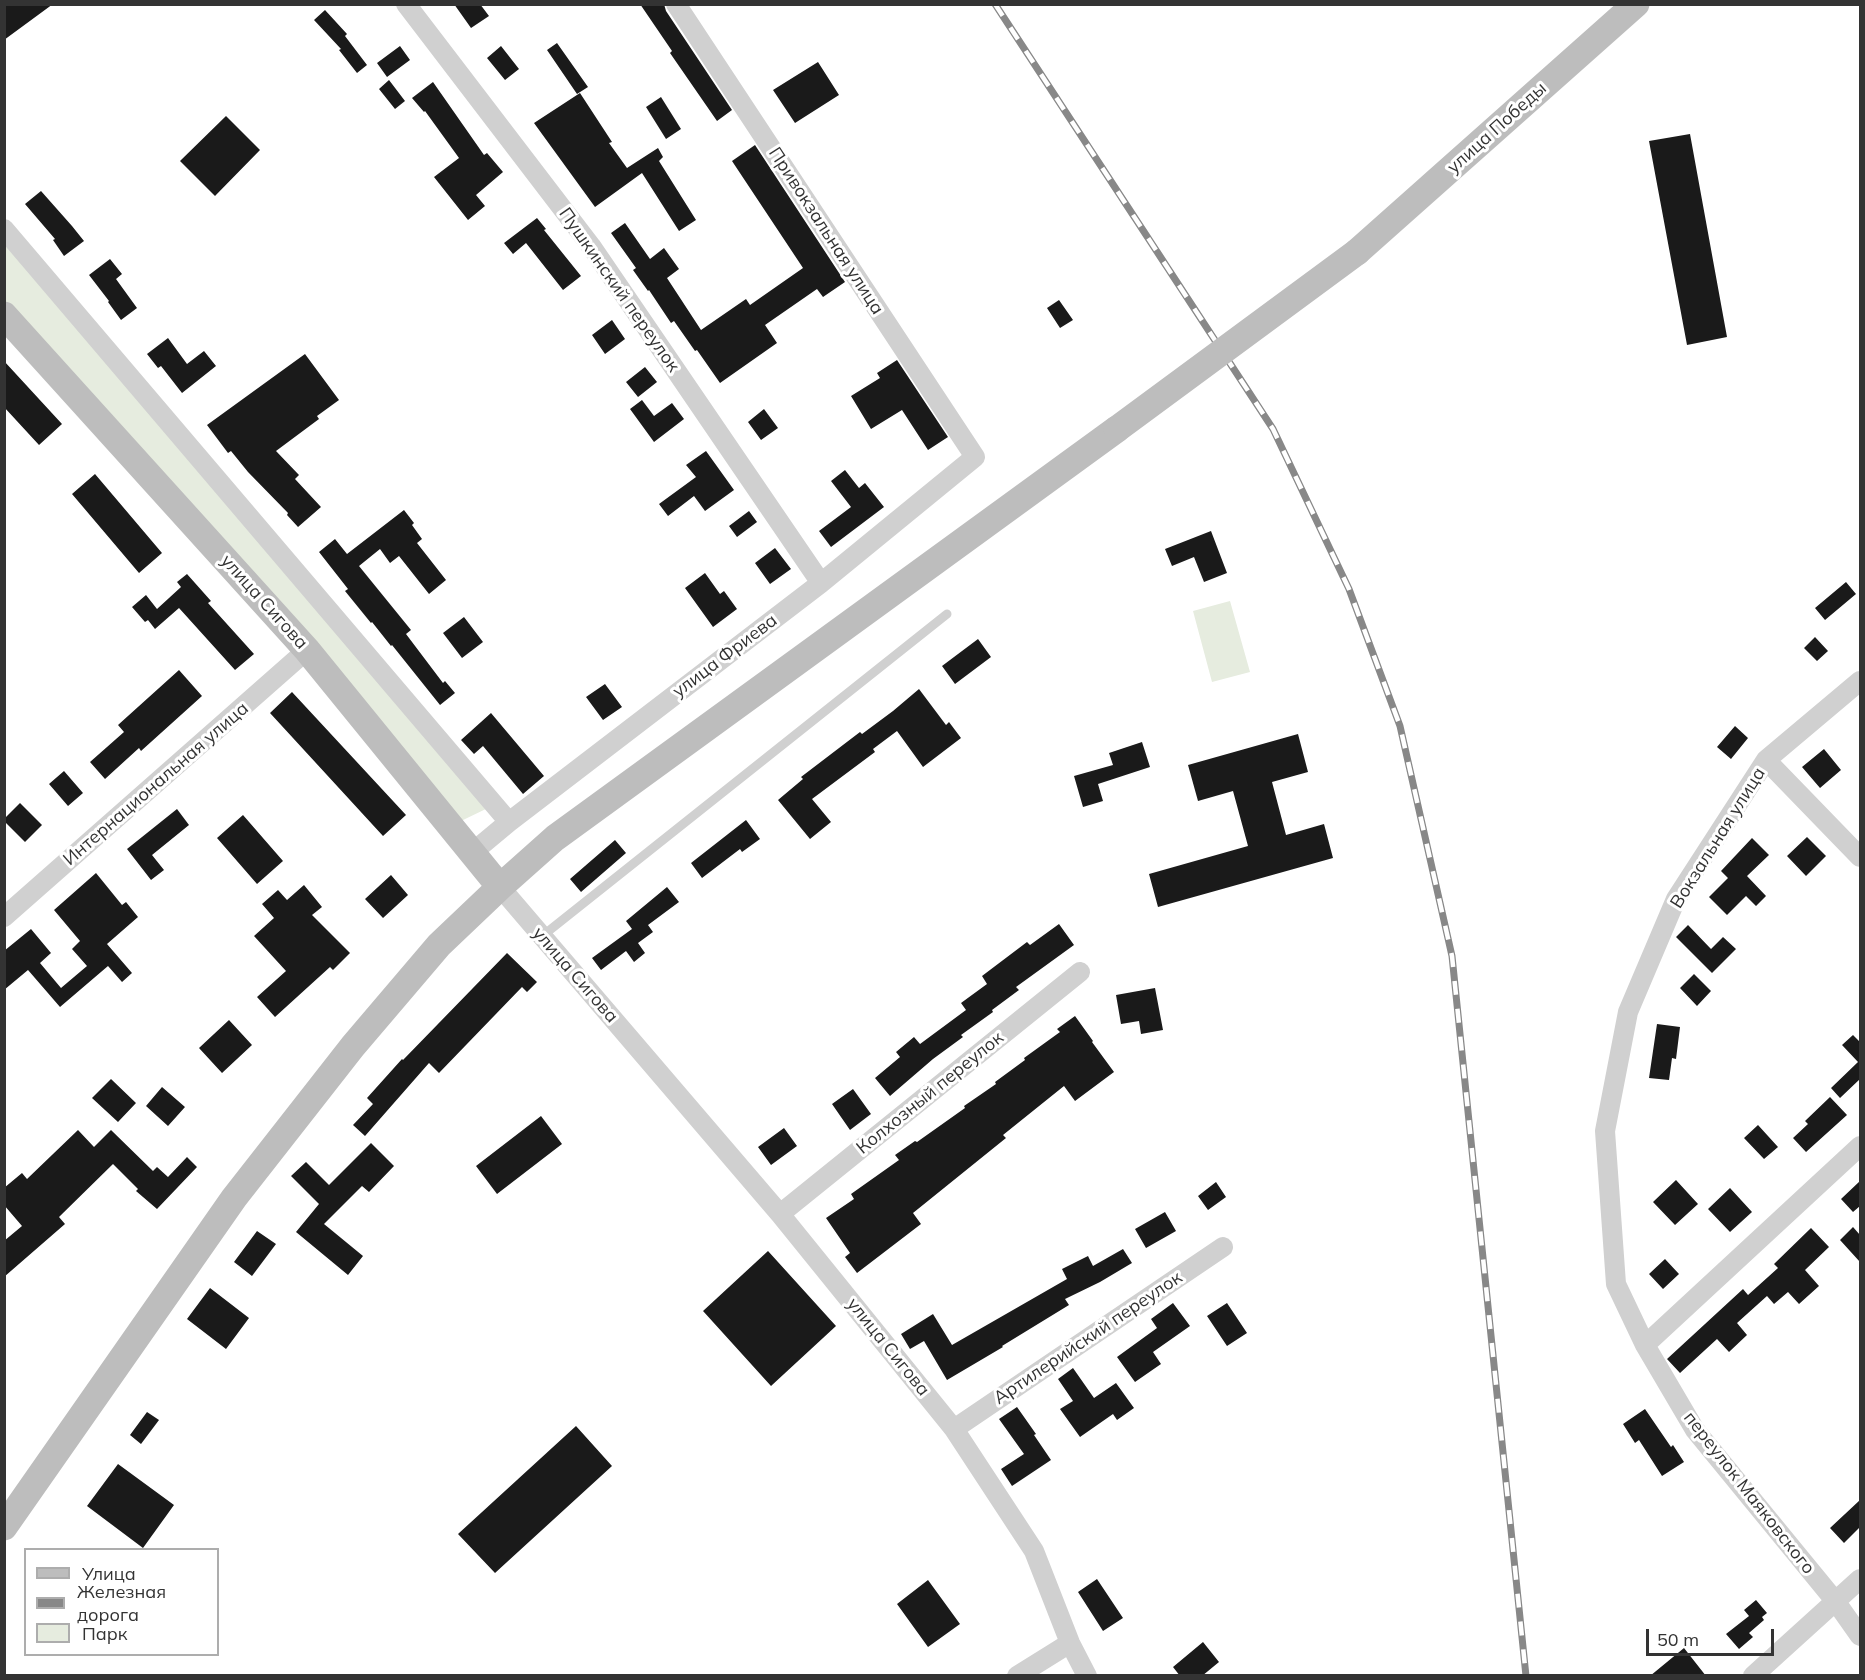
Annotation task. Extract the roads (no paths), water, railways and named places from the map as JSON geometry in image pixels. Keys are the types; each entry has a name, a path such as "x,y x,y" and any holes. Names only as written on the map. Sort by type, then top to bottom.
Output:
{"main road":[{"name":"улица Победы","path":"4,1527 234,1198 353,1046 439,945 500,887 565,831 1357,252 1636,4"},
{"name":"улица Сигова","path":"4,315 307,650 500,887"}],"street":[{"name":"Пушкинский переулок","path":"406,4 591,246 821,583"},
{"name":"Привокзальная улица","path":"676,4 975,457"},
{"path":"4,229 509,822"},
{"name":"улица Фриева","path":"473,852 821,583 975,457"},
{"name":"Интернациональная улица","path":"4,917 307,650"},
{"name":"Вокзальная улица","path":"1645,1345 1616,1284 1605,1131 1628,1012 1676,899 1766,760 1860,681"},
{"path":"1766,760 1860,857"},
{"name":"улица Сигова","path":"500,887 780,1214 954,1430 1034,1551 1070,1643 1087,1676"},
{"name":"Колхозный переулок","path":"780,1214 1080,972"},
{"path":"1645,1345 1860,1146"},
{"name":"Артилерийский переулок","path":"954,1430 1223,1247"},
{"name":"переулок Маяковского","path":"1645,1345 1695,1430 1836,1602 1860,1636"},
{"path":"1753,1676 1860,1579"},
{"path":"1017,1676 1070,1643"}],"lane":[{"path":"541,937 946,614"}],"railway":[{"path":"995,4 1273,429 1349,589 1400,726 1452,956 1526,1676"}]}
